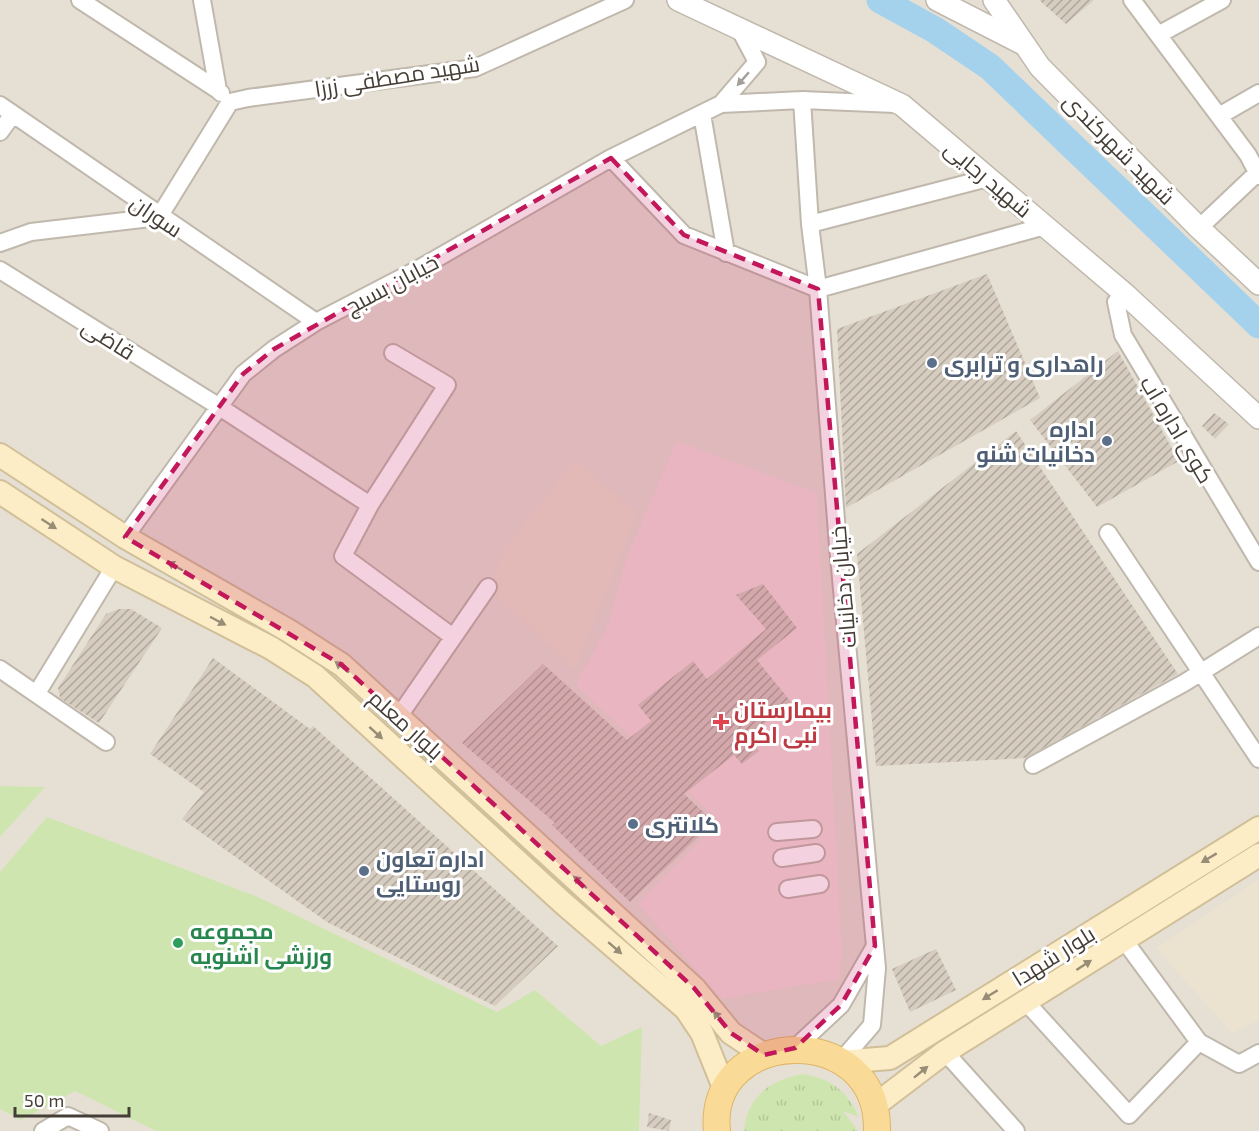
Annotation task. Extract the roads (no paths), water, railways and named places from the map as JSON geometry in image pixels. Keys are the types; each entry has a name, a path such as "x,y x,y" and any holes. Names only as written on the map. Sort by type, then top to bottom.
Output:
{"main road":[{"name":"بلوار معلم","path":"0,455 124,537 290,631 333,660 399,716 694,988 731,1033 764,1055"},
{"name":"بلوار معلم","path":"0,492 114,567 271,648 315,676 563,903 686,1009 702,1033 725,1090"},
{"name":"بلوار شهدا","path":"840,1062 890,1058 1259,828"},
{"name":"بلوار شهدا","path":"874,1106 945,1052 1259,855"},
{"path":"714,1128 725,1090 742,1069 764,1055 795,1048 819,1052 840,1062 863,1083 874,1106 877,1131"}],"street":[{"path":"0,243 32,232 159,217 230,102 218,90 80,0"},
{"path":"203,0 218,90"},
{"name":"شهید مصطفی زرزا","path":"230,102 475,68 625,0"},
{"name":"شهید رجایی","path":"678,0 902,105 1125,294 1259,418"},
{"path":"937,0 1022,44"},
{"name":"شهید شهرکندی","path":"994,0 1022,44 1040,67 1199,228 1259,284"},
{"path":"1132,0 1248,155 1258,174 1199,228"},
{"path":"1158,35 1222,0"},
{"path":"721,104 757,62 740,30"},
{"path":"1219,116 1259,93"},
{"path":"721,104 802,100 902,105"},
{"name":"خیابان دخانیات","path":"802,100 810,224 818,289 839,556 877,968 873,1025 840,1062"},
{"name":"خیابان بسبچ","path":"124,537 243,374 274,349 316,322 420,268 611,158 721,104"},
{"path":"0,132 6,109"},
{"name":"سوران","path":"6,109 159,217 316,322"},
{"path":"702,114 726,253"},
{"path":"611,158 684,235 818,289 1045,226"},
{"path":"810,224 988,178"},
{"name":"قاضی","path":"0,270 218,406 370,505"},
{"name":"کوی اداره آب","path":"1125,294 1116,302 1123,335 1259,562"},
{"path":"393,353 447,385 370,505 343,555 453,637"},
{"path":"1108,532 1259,759"},
{"path":"37,693 114,567"},
{"path":"399,716 488,587"},
{"path":"1033,765 1259,636"},
{"path":"0,669 106,742"},
{"path":"777,832 813,829"},
{"path":"782,858 816,853"},
{"path":"788,889 820,884"},
{"path":"1124,940 1199,1042 1239,1064 1259,1053"},
{"path":"795,1048 841,1005 875,946"},
{"path":"1026,1002 1129,1115 1199,1042"},
{"path":"945,1052 1016,1131"},
{"path":"43,1131 68,1116 100,1131"}],"waterway":[{"path":"880,0 935,30 990,67 1259,325"}],"place":[{"name":"راهداری و ترابری","path":"932,363"},
{"name":"اداره دخانیات شنو","path":"1107,441"},
{"name":"بیمارستان نبی اکرم","path":"721,722"},
{"name":"کلانتری","path":"633,824"},
{"name":"اداره تعاون روستایی","path":"364,871"},
{"name":"مجموعه ورزشی اشنویه","path":"178,943"}]}
